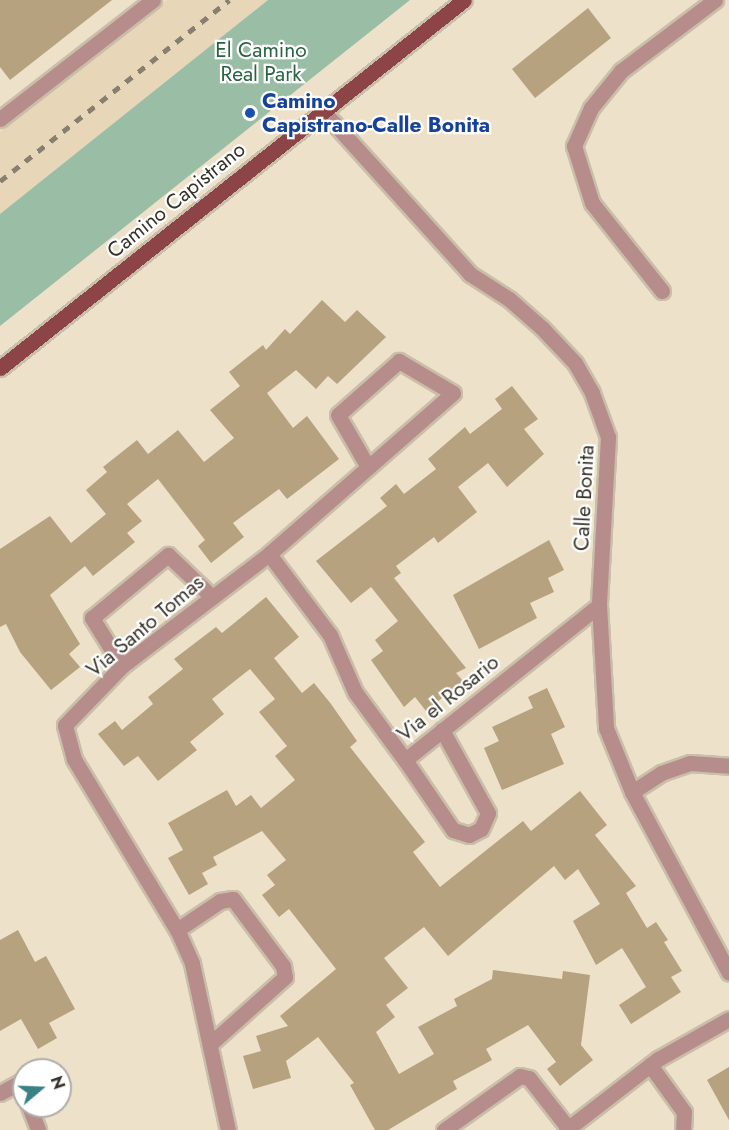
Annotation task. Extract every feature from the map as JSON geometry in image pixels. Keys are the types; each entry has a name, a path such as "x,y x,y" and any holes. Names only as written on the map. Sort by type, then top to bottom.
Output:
{"main road":[{"name":"Camino Capistrano","path":"0,368 322,110 464,0"}],"street":[{"path":"1,116 153,0"},
{"path":"662,291 592,203 574,146 591,108 621,71 715,0"},
{"name":"Calle Bonita","path":"322,110 470,274 509,299 542,328 575,363 592,393 608,437 599,605 606,728 632,792 729,974"},
{"name":"Via Santo Tomas","path":"228,1130 200,990 177,930 74,759 65,726 122,666 269,554 453,393 399,361 338,415 368,467"},
{"name":"Via el Rosario","path":"269,554 330,635 356,692 405,760 599,605"},
{"path":"122,666 92,618 168,555 211,596"},
{"path":"405,760 453,830 469,835 481,829 488,813 442,730"},
{"path":"632,792 660,772 690,763 729,766"},
{"path":"177,930 220,901 233,899 283,966 285,977 210,1044"},
{"path":"444,1130 520,1077 528,1078 567,1129 650,1065 729,1019"},
{"path":"650,1065 684,1112 684,1130"}],"shaded area":[{"path":"167,0 268,0 0,214 0,132"}],"green space":[{"name":"El Camino Real Park","path":"268,0 410,0 0,326 0,214"}],"building":[{"path":"0,0 112,0 10,80 0,67"},
{"path":"588,8 611,38 535,98 512,69"},
{"path":"322,300 345,322 357,310 386,337 337,384 328,376 316,389 296,370 267,393 293,428 307,416 339,459 287,499 279,489 233,523 244,537 211,563 198,546 205,540 158,479 127,504 142,521 127,533 135,542 93,576 85,566 50,595 80,644 69,654 80,667 51,690 20,652 6,624 0,627 0,549 50,516 71,543 106,514 86,490 107,472 103,467 137,440 148,454 178,430 204,462 234,438 210,410 240,386 229,372 263,345 266,350 285,329 290,334"},
{"path":"512,386 538,419 524,429 544,454 507,487 488,463 458,487 477,512 438,543 434,537 396,566 401,573 394,578 466,668 456,673 463,681 426,711 415,697 404,707 371,660 383,651 375,640 398,621 371,587 351,603 316,561 387,506 380,498 396,484 404,494 436,469 428,459 465,427 470,434 502,409 495,399"},
{"path":"549,540 564,570 548,578 554,592 530,603 537,618 479,649 453,595"},
{"path":"266,597 299,637 274,658 302,693 314,683 331,704 357,741 350,747 425,842 413,852 440,887 523,821 531,831 580,791 607,825 595,835 636,886 626,893 647,928 656,922 668,940 664,942 682,971 671,977 681,992 631,1024 619,1005 646,987 622,948 596,965 573,921 600,904 578,869 565,880 554,866 448,956 424,927 384,958 408,988 386,1005 395,1017 376,1032 399,1074 434,1054 418,1027 457,1006 454,999 492,979 493,970 562,979 563,971 590,975 581,1045 593,1060 560,1086 547,1069 556,1062 528,1025 486,1049 492,1060 453,1081 457,1089 388,1130 375,1130 350,1085 354,1083 318,1037 286,1061 291,1078 253,1089 243,1056 261,1051 256,1036 288,1026 280,1016 336,969 289,909 279,917 262,895 275,885 267,875 286,860 262,831 213,857 217,865 202,873 208,884 189,895 168,858 183,850 168,823 227,790 236,806 251,795 261,808 295,780 275,756 287,746 259,712 275,699 250,669 212,699 224,714 190,742 197,750 158,781 138,756 124,766 98,734 115,721 122,730 153,704 148,697 183,669 174,659 216,627 222,633"},
{"path":"547,688 565,727 551,734 564,764 502,790 484,748 499,741 492,727 533,708 528,697"},
{"path":"18,930 35,962 46,956 75,1009 49,1023 57,1038 38,1049 21,1019 0,1031 0,940"},
{"path":"729,1067 729,1120 707,1080"}],"railway":[{"path":"0,181 229,0"}],"place":[{"name":"Camino Capistrano-Calle Bonita","path":"250,113"}]}
